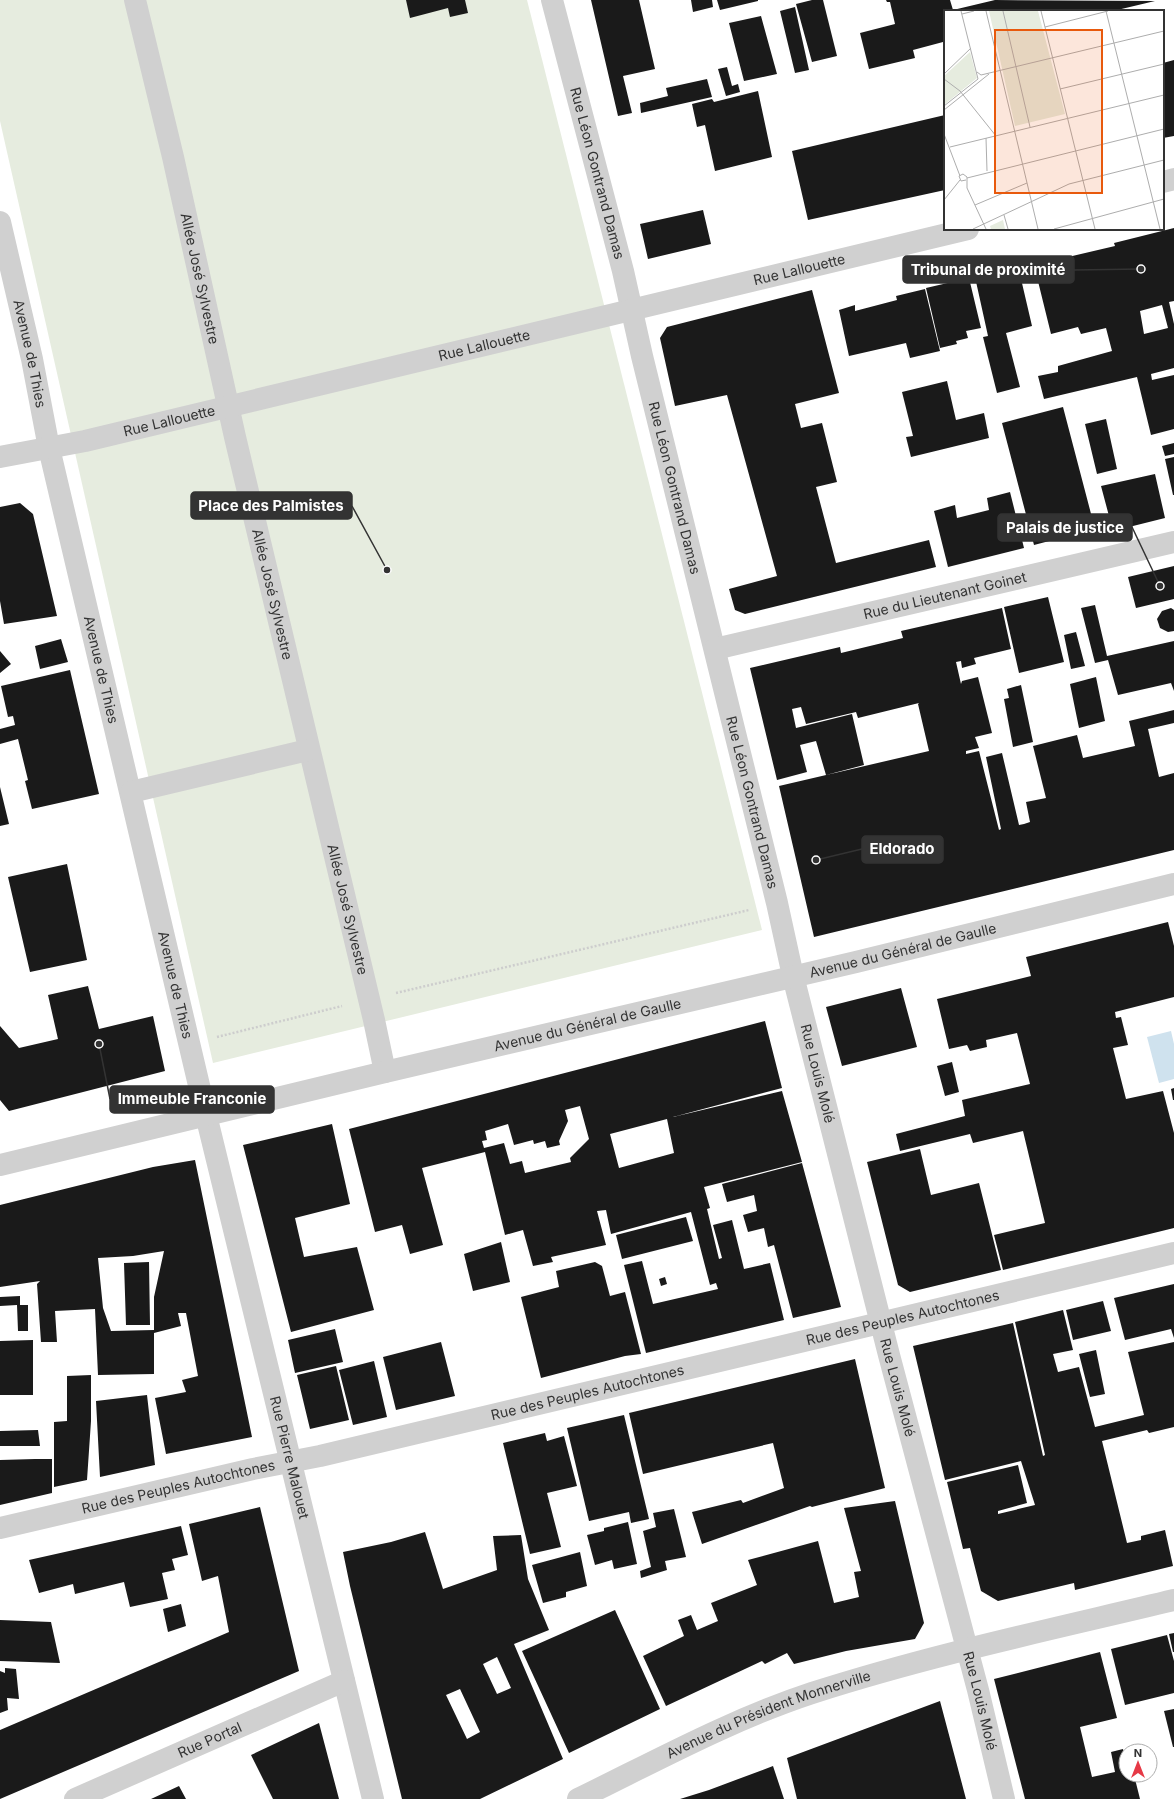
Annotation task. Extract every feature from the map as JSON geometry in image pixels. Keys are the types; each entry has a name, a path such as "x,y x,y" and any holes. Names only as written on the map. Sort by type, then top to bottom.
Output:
{"street":[{"name":"Allée José Sylvestre","path":"135,0 173,157 228,406 308,750 371,1006 385,1072"},
{"name":"Rue Léon Gontrand Damas","path":"552,0 623,270 631,310 715,649 793,976"},
{"path":"1164,182 1174,179"},
{"name":"Avenue de Thies","path":"0,222 32,359 49,448 206,1115"},
{"name":"Rue Lallouette","path":"0,457 49,448 228,406 603,315 631,310 964,230"},
{"name":"Rue du Lieutenant Goinet","path":"715,649 1174,542"},
{"path":"131,792 308,750"},
{"name":"Avenue du Général de Gaulle","path":"3,1159 206,1115 1174,884"},
{"name":"Rue Louis Molé","path":"793,976 1004,1799"},
{"name":"Rue Pierre Malouet","path":"206,1115 373,1799"},
{"name":"Rue des Peuples Autochtones","path":"0,1528 320,1456 1174,1253"},
{"name":"Avenue du Président Monnerville","path":"578,1799 736,1722 811,1694 966,1649 1174,1600"},
{"name":"Rue Portal","path":"75,1799 344,1681"}],"path":[{"path":"390,994 754,909"},
{"path":"214,1038 349,1004"}],"shaded area":[{"path":"0,0 527,0 762,930 213,1063 0,121"}],"water":[{"path":"1171,1031 1174,1044 1174,1079 1159,1083 1147,1037"}],"building":[{"path":"406,0 465,0 468,13 450,17 448,8 410,18"},
{"path":"591,0 639,0 655,69 623,76 632,113 618,116"},
{"path":"691,0 712,0 713,7 693,12"},
{"path":"717,0 758,0 758,1 720,10"},
{"path":"812,0 823,0 837,56 812,62 796,4"},
{"path":"886,0 950,0 953,10 944,10 944,44 943,42 913,50 915,58 869,69 860,33 895,24 890,2 887,2"},
{"path":"995,0 1155,1 1117,10 953,10"},
{"path":"795,7 809,70 795,73 780,11"},
{"path":"761,16 777,74 744,81 729,23"},
{"path":"1174,60 1174,136 1164,138 1164,63"},
{"path":"727,67 732,86 738,84 740,92 726,96 718,69"},
{"path":"707,79 712,97 641,113 640,103 668,96 666,88"},
{"path":"758,91 772,157 715,171 705,125 697,127 692,104 712,99 714,102"},
{"path":"944,115 944,190 808,220 792,151"},
{"path":"703,210 711,244 648,259 640,224"},
{"path":"1174,228 1174,301 1169,302 1174,324 1174,368 1151,374 1152,380 1174,375 1174,429 1151,435 1137,377 1044,399 1038,376 1058,372 1058,366 1112,351 1106,328 1081,334 1078,327 1051,334 1034,265 1115,246 1114,243","holes":["1162,305 1168,328 1144,334 1140,311"]},
{"path":"1018,266 1032,326 1006,333 1020,387 997,393 983,337 988,336 975,277"},
{"path":"969,278 981,328 966,331 968,338 956,341 957,344 940,348 926,288"},
{"path":"925,289 940,351 910,358 906,343 849,356 839,310 855,305 855,311 897,300 896,296"},
{"path":"812,290 839,393 795,404 801,428 822,423 837,482 816,487 836,563 929,540 936,567 745,614 735,610 729,589 777,576 727,395 675,406 660,338 667,327"},
{"path":"947,381 956,420 984,413 989,438 911,457 906,437 913,436 902,392"},
{"path":"1063,407 1095,529 1034,545 1002,423"},
{"path":"1106,419 1117,469 1097,474 1085,424"},
{"path":"1174,443 1174,454 1165,456 1162,446"},
{"path":"1174,457 1174,495 1173,495 1165,459"},
{"path":"1155,474 1165,518 1113,531 1101,486"},
{"path":"1010,492 1024,548 948,567 934,511 955,505 957,518 989,510 987,498"},
{"path":"20,503 33,514 57,616 4,624 0,601 0,507"},
{"path":"1174,566 1174,599 1136,608 1128,577"},
{"path":"1048,597 1064,662 1019,673 1004,607"},
{"path":"1095,605 1107,656 1174,641 1174,691 1171,683 1118,695 1108,660 1095,663 1081,608"},
{"path":"1002,608 1011,649 974,658 976,664 962,668 961,661 956,662 961,684 962,681 978,677 992,733 975,737 979,748 966,751 966,754 979,751 999,830 1001,829 986,757 1002,753 1019,825 1024,824 1030,822 1026,802 1046,798 1033,746 1077,735 1083,758 1135,746 1129,721 1174,710 1174,723 1148,729 1159,777 1174,773 1174,850 814,937 779,786 929,751 919,703 858,718 856,712 806,724 801,707 792,709 796,728 852,714 864,765 826,775 816,741 800,745 807,772 777,780 750,668 840,647 841,653 903,638 901,631"},
{"path":"1171,608 1174,610 1174,631 1168,632 1160,628 1157,619 1162,611"},
{"path":"1076,632 1085,666 1071,669 1064,635"},
{"path":"61,639 68,662 40,669 35,646"},
{"path":"0,651 11,664 0,673"},
{"path":"70,670 99,794 32,809 25,781 28,780 18,739 0,744 0,729 15,725 13,716 8,717 1,686"},
{"path":"1096,677 1105,721 1079,728 1070,684"},
{"path":"1021,685 1033,742 1013,747 1004,699 1009,698 1007,689"},
{"path":"0,787 9,824 0,826"},
{"path":"67,864 87,960 30,972 8,877"},
{"path":"1168,922 1174,946 1174,997 1115,1012 1116,1018 1121,1017 1128,1045 1113,1048 1126,1099 1163,1091 1174,1133 1174,1228 1003,1270 994,1235 1045,1223 1023,1131 973,1143 970,1134 900,1151 896,1134 965,1116 962,1100 1030,1084 1017,1033 986,1040 987,1047 970,1051 967,1045 949,1049 937,999 1031,976 1026,957"},
{"path":"88,986 99,1029 153,1016 165,1071 9,1111 0,1100 0,1026 19,1048 58,1039 48,995"},
{"path":"901,988 917,1047 842,1066 826,1007"},
{"path":"765,1021 782,1088 673,1117 782,1091 802,1162 704,1187 710,1208 707,1209 719,1259 722,1258 713,1225 732,1220 744,1269 770,1263 784,1320 646,1353 624,1265 642,1261 653,1304 718,1289 716,1283 710,1285 691,1212 611,1234 606,1210 597,1211 606,1245 551,1257 553,1262 533,1266 523,1230 505,1235 485,1152 422,1168 443,1245 410,1254 402,1225 375,1232 349,1129","holes":["580,1106 589,1139 570,1158 571,1162 525,1173 522,1161 510,1164 504,1143 484,1148 482,1141 487,1140 485,1131 508,1124 514,1145 533,1140 534,1144 545,1141 547,1148 560,1145 559,1141 568,1121 565,1110","667,1119 674,1153 619,1168 610,1134"]},
{"path":"952,1062 959,1092 945,1096 937,1066"},
{"path":"1174,1088 1174,1100 1173,1100 1171,1089"},
{"path":"332,1124 350,1204 295,1218 304,1257 357,1247 374,1310 291,1332 243,1145"},
{"path":"920,1149 931,1195 979,1183 1001,1270 910,1292 898,1285 867,1162"},
{"path":"195,1160 252,1437 166,1454 155,1398 186,1392 182,1380 198,1376 186,1313 178,1313 181,1326 154,1333 154,1374 98,1375 95,1309 55,1311 57,1342 41,1342 37,1284 40,1281 0,1287 0,1205 153,1167","holes":["164,1251 154,1297 154,1330 111,1331 103,1308 98,1258 133,1256"]},
{"path":"802,1163 841,1307 793,1318 774,1245 768,1247 764,1228 748,1232 743,1215 757,1211 754,1195 727,1202 722,1184"},
{"path":"686,1217 693,1241 622,1259 616,1235"},
{"path":"501,1242 510,1282 473,1291 464,1254"},
{"path":"149,1262 150,1325 126,1325 124,1263"},
{"path":"595,1262 602,1266 610,1296 625,1292 641,1354 625,1356 541,1378 521,1297 559,1287 556,1271"},
{"path":"665,1277 667,1284 661,1286 659,1279"},
{"path":"1174,1284 1174,1338 1171,1329 1125,1340 1114,1298"},
{"path":"20,1296 20,1305 28,1305 28,1331 18,1331 17,1305 0,1306 0,1297"},
{"path":"1103,1301 1111,1331 1073,1340 1066,1310"},
{"path":"1063,1310 1073,1350 1053,1354 1058,1372 1079,1367 1095,1427 1144,1415 1128,1352 1174,1342 1174,1427 1149,1433 1147,1430 1102,1441 1127,1543 1141,1540 1141,1536 1165,1530 1173,1566 1075,1590 1074,1583 998,1601 981,1591 970,1548 963,1549 947,1482 1018,1465 1027,1503 998,1511 998,1514 1035,1505 1021,1461 945,1480 913,1346 1013,1323 1043,1456 1045,1455 1015,1322"},
{"path":"335,1329 343,1362 295,1373 288,1340"},
{"path":"33,1340 33,1395 0,1395 0,1341"},
{"path":"441,1342 455,1396 396,1410 383,1357"},
{"path":"1096,1350 1105,1394 1090,1397 1079,1354"},
{"path":"855,1359 885,1488 812,1507 810,1506 702,1544 692,1512 741,1500 743,1503 784,1488 773,1443 643,1474 629,1413"},
{"path":"374,1361 387,1417 353,1425 339,1370"},
{"path":"336,1366 349,1420 310,1429 297,1375"},
{"path":"91,1375 91,1421 87,1480 54,1487 54,1422 67,1421 67,1376"},
{"path":"147,1395 155,1465 100,1477 96,1401"},
{"path":"624,1415 649,1519 631,1523 629,1512 589,1521 567,1428"},
{"path":"38,1430 40,1446 0,1446 0,1431"},
{"path":"545,1433 547,1441 564,1436 577,1486 547,1493 561,1547 530,1554 503,1443"},
{"path":"52,1459 52,1493 0,1505 0,1460"},
{"path":"895,1501 924,1623 915,1639 846,1651 794,1664 787,1653 765,1664 762,1661 666,1706 643,1656 684,1636 678,1620 691,1615 697,1630 718,1621 711,1603 757,1585 748,1560 818,1541 834,1603 859,1597 854,1572 861,1571 844,1508"},
{"path":"260,1507 299,1671 0,1799 0,1730 229,1632 218,1576 202,1581 189,1524"},
{"path":"674,1509 686,1557 665,1561 667,1570 641,1578 640,1571 651,1567 643,1531 656,1527 653,1513"},
{"path":"628,1522 637,1564 614,1569 612,1560 595,1565 587,1535 604,1531 604,1528"},
{"path":"181,1526 188,1555 172,1559 175,1570 162,1573 168,1599 130,1607 124,1582 75,1594 73,1584 39,1593 29,1560"},
{"path":"425,1532 443,1589 497,1570 493,1536 521,1535 528,1579 549,1630 514,1644 563,1759 480,1799 402,1799 343,1552 391,1542","holes":["497,1657 511,1688 497,1694 483,1664","460,1689 480,1732 467,1739 446,1695"]},
{"path":"580,1552 587,1586 566,1592 566,1597 543,1603 532,1565"},
{"path":"181,1604 186,1626 168,1632 163,1609"},
{"path":"615,1610 660,1709 569,1753 522,1651"},
{"path":"0,1620 51,1622 60,1663 0,1661"},
{"path":"1174,1633 1174,1652 1173,1652 1169,1634"},
{"path":"1167,1635 1174,1661 1174,1693 1125,1705 1111,1649"},
{"path":"1100,1652 1117,1718 1080,1727 1092,1777 1115,1772 1111,1752 1118,1750 1118,1783 1136,1783 1140,1799 1025,1799 994,1679"},
{"path":"5,1668 16,1669 19,1699 7,1698 8,1710 0,1713 0,1671 5,1673"},
{"path":"940,1701 966,1799 797,1799 787,1758"},
{"path":"1174,1709 1174,1747 1173,1747 1164,1711"},
{"path":"319,1723 339,1799 273,1799 251,1755"},
{"path":"773,1766 784,1799 680,1799 709,1790"},
{"path":"179,1786 186,1799 151,1799"}],"place":[{"name":"Tribunal de proximité","path":"1141,269"},
{"name":"Place des Palmistes","path":"387,570"},
{"name":"Palais de justice","path":"1160,586"},
{"name":"Eldorado","path":"816,860"},
{"name":"Immeuble Franconie","path":"99,1044"}]}
